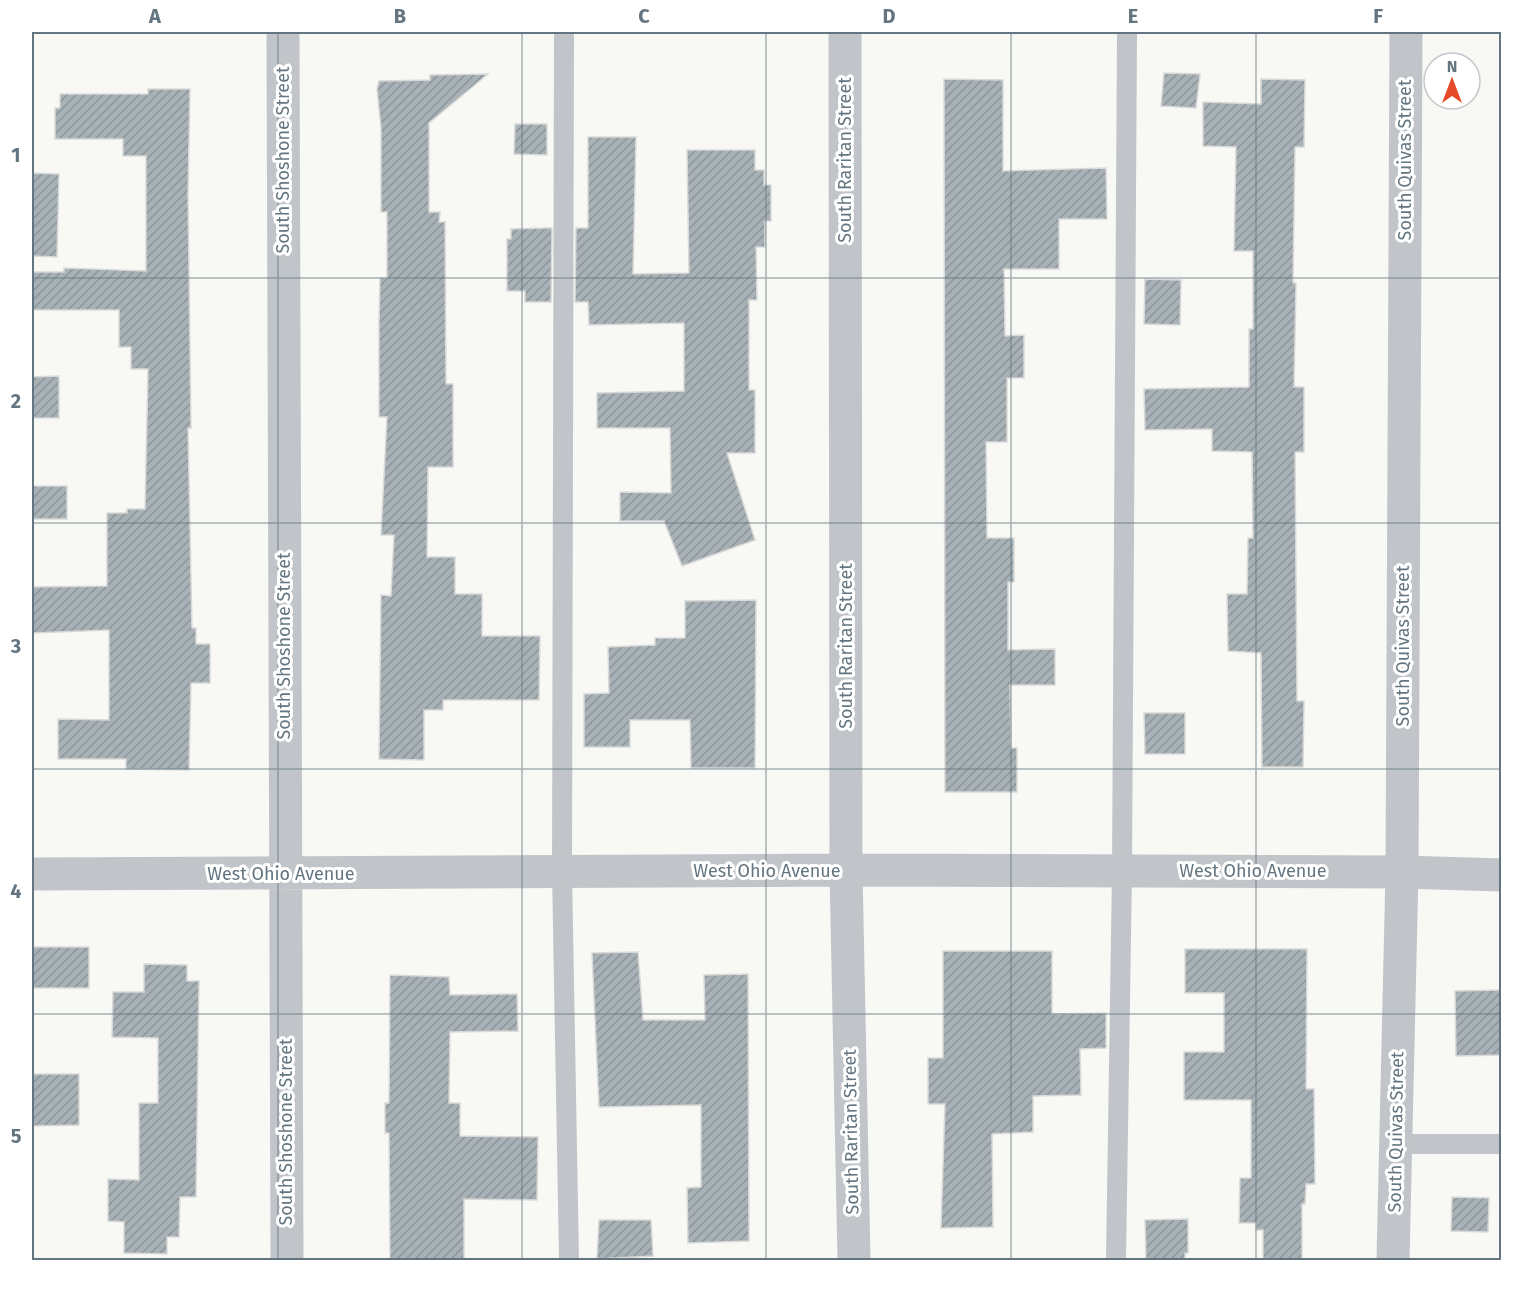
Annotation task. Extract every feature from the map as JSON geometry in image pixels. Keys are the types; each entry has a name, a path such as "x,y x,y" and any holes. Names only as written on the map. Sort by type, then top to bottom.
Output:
{"street":[{"name":"South Shoshone Street","path":"283,32 287,1260"},
{"name":"South Raritan Street","path":"845,32 846,870 854,1260"},
{"name":"South Quivas Street","path":"1393,1260 1402,872 1406,32"},
{"name":"West Ohio Avenue","path":"32,874 846,870 1402,872 1502,875"}],"lane":[{"path":"564,32 562,872 569,1260"},
{"path":"1116,1260 1122,871 1127,32"},
{"path":"1396,1144 1502,1144"}],"building":[{"path":"1164,73 1200,74 1196,108 1161,106"},
{"path":"488,74 429,123 429,212 440,212 439,222 445,222 446,384 453,384 453,467 428,467 427,557 455,557 455,594 482,594 482,636 540,636 539,700 443,700 443,710 424,710 424,760 379,759 381,595 391,596 394,535 381,535 387,417 379,417 379,322 380,278 387,278 387,212 381,212 381,128 377,89 379,81 430,80 430,75"},
{"path":"944,79 1003,80 1003,171 1106,168 1107,219 1059,219 1059,269 1004,269 1005,336 1024,335 1024,378 1007,378 1007,442 986,442 987,538 1014,538 1014,582 1008,582 1008,650 1055,649 1055,685 1010,685 1011,748 1017,748 1017,792 945,792"},
{"path":"1261,79 1305,80 1304,147 1295,147 1293,283 1296,283 1294,387 1304,387 1304,452 1295,452 1297,701 1304,701 1303,767 1262,767 1261,653 1228,651 1227,594 1247,594 1248,538 1253,538 1252,452 1212,451 1212,429 1145,430 1144,389 1249,387 1249,329 1253,329 1253,251 1234,251 1236,147 1203,146 1203,102 1261,104"},
{"path":"148,89 190,89 188,194 191,428 188,428 192,628 196,628 196,644 210,644 210,683 191,683 189,770 126,769 126,759 58,759 58,719 109,720 109,630 32,633 32,587 107,586 107,513 127,513 127,509 145,509 148,369 131,369 131,347 119,347 119,310 32,310 32,272 64,272 64,268 146,271 146,156 123,156 123,139 55,139 55,108 60,108 60,94 148,94"},
{"path":"515,124 547,124 547,155 514,154"},
{"path":"588,137 636,137 633,274 689,273 687,150 755,150 755,170 764,170 764,185 771,185 771,221 765,221 765,247 756,247 757,300 749,300 749,390 755,390 755,453 727,453 755,540 682,566 664,521 620,521 620,492 671,493 670,428 597,428 597,393 684,391 684,323 589,325 588,302 575,302 576,228 588,228"},
{"path":"32,173 59,174 57,257 32,256"},
{"path":"552,228 551,302 525,302 525,291 507,291 507,239 511,239 511,229"},
{"path":"1145,279 1181,280 1180,325 1144,324"},
{"path":"59,376 59,418 32,418 32,377"},
{"path":"32,486 67,486 67,519 32,519"},
{"path":"756,600 755,768 691,768 690,720 630,720 630,747 584,747 584,694 609,693 608,647 655,645 655,638 685,638 685,601"},
{"path":"1144,713 1185,713 1185,754 1145,754"},
{"path":"32,947 89,947 89,988 33,988"},
{"path":"1185,949 1307,949 1306,1089 1314,1089 1315,1184 1306,1184 1305,1204 1302,1204 1302,1260 1263,1260 1263,1230 1256,1230 1256,1223 1239,1223 1240,1178 1251,1178 1251,1100 1184,1100 1184,1052 1224,1052 1224,993 1185,993"},
{"path":"943,951 1052,951 1052,1014 1106,1013 1106,1048 1080,1049 1081,1095 1033,1096 1033,1132 992,1134 993,1227 941,1228 945,1104 928,1104 928,1058 943,1058"},
{"path":"638,952 643,1020 705,1020 704,975 748,974 749,1241 688,1243 687,1188 701,1187 701,1105 599,1107 592,953"},
{"path":"144,964 187,965 187,981 199,981 196,1197 180,1197 179,1237 167,1237 167,1254 124,1253 124,1222 108,1221 108,1179 139,1180 139,1103 158,1103 158,1038 112,1037 113,992 144,992"},
{"path":"390,975 449,977 450,995 517,994 518,1031 450,1032 449,1103 460,1103 460,1136 538,1137 537,1200 464,1199 464,1259 390,1260 389,1133 385,1133 385,1103 389,1103"},
{"path":"1502,990 1502,1055 1456,1056 1455,991"},
{"path":"32,1074 79,1074 79,1125 33,1126"},
{"path":"1452,1197 1489,1198 1488,1232 1451,1231"},
{"path":"1188,1219 1188,1253 1185,1253 1185,1260 1146,1260 1145,1220"},
{"path":"599,1220 651,1220 653,1256 597,1259"}]}
